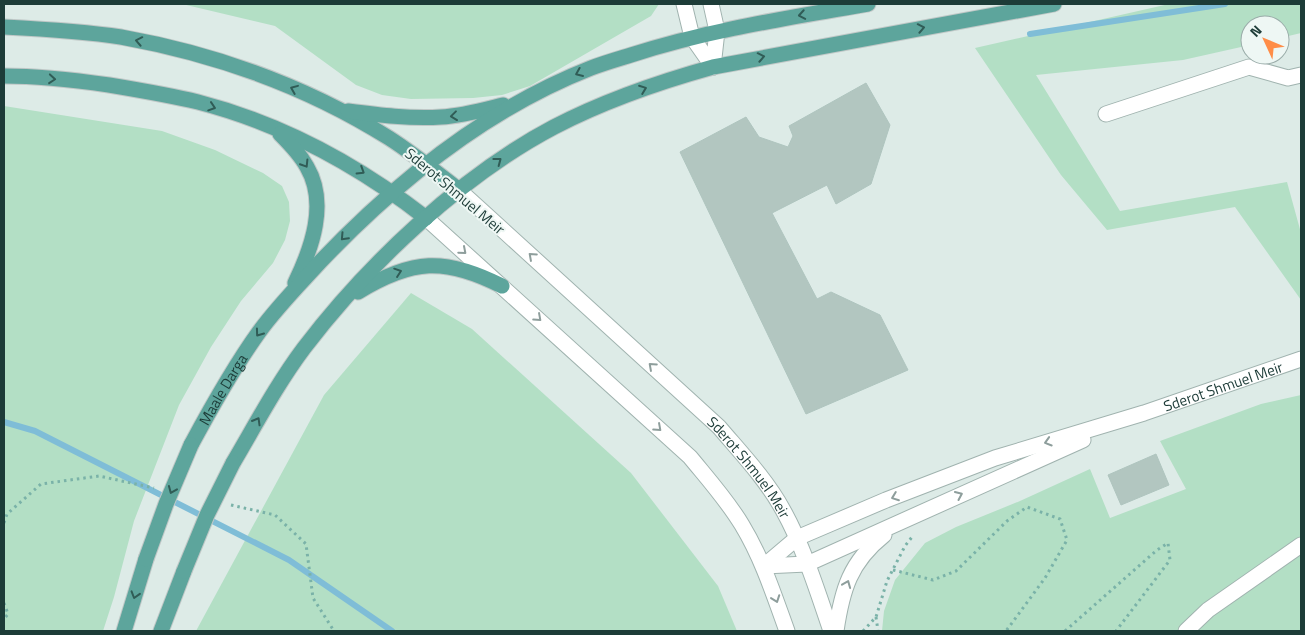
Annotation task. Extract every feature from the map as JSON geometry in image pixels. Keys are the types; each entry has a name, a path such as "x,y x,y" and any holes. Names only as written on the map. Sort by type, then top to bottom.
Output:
{"main road":[{"path":"338,110 395,117 441,118 463,115 519,101 593,67 692,37 868,4"},
{"path":"162,631 207,515 233,463 274,393 303,349 340,303 391,251 459,190 505,156 555,126 610,102 673,78 713,67 1054,4"},
{"name":"Sderot Shmuel Meir","path":"4,27 60,30 119,37 172,48 237,67 301,91 388,137 427,164 459,190"},
{"path":"4,76 78,81 138,90 199,102 274,127 359,170 393,192 426,218"},
{"name":"Maale Darga","path":"124,631 146,559 166,504 191,445 220,390 259,332 289,295 355,225 427,164 484,123 519,101"},
{"path":"274,127 294,148 308,167 316,196 317,214 313,238 304,264 289,295"},
{"path":"340,303 372,283 398,271 425,265 449,266 478,274 502,286"}],"street":[{"path":"684,4 692,37 713,67"},
{"path":"711,4 717,31 713,67"},
{"path":"1106,114 1248,67 1288,78 1301,75"},
{"name":"Sderot Shmuel Meir","path":"459,190 719,427 756,471 782,508 807,564"},
{"path":"426,218 690,457 719,492 742,525 764,566 788,631"},
{"name":"Sderot Shmuel Meir","path":"764,566 797,538 886,500 995,458 1144,413 1301,359"},
{"name":"Sderot Shmuel Meir","path":"764,566 807,564 1144,413"},
{"path":"836,631 840,601 853,571 871,546 901,522"},
{"path":"1186,631 1208,610 1301,545"},
{"path":"807,564 831,631"}],"path":[{"path":"893,570 933,580 956,571 1006,521 1027,507 1060,519 1067,540 1045,578 1006,631"},
{"path":"878,631 876,617 887,581 905,546 917,530"},
{"path":"1065,631 1157,550 1168,543 1170,560 1116,631"},
{"path":"308,558 313,598 334,631"},
{"path":"4,603 8,614 4,619"},
{"path":"863,631 876,617"}],"green space":[{"path":"182,4 659,4 651,16 530,86 502,95 473,98 411,99 382,95 356,85 275,26"},
{"path":"1169,4 1301,4 1301,33 1290,36 1290,15 1240,15 1240,47 1183,60 1036,75 1120,211 1287,182 1301,233 1301,300 1235,207 1107,230 1061,175 975,48"},
{"path":"4,106 162,131 215,150 263,173 282,186 289,202 290,221 285,240 273,263 241,301 211,347 179,405 134,521 103,631 4,631"},
{"path":"411,293 472,329 631,473 718,586 737,631 196,631 324,395"},
{"path":"1301,395 1301,631 882,631 884,611 895,580 925,543 956,527 1020,501 1090,469 1110,518 1186,489 1160,441 1261,404"}],"building":[{"path":"866,83 890,125 871,184 836,204 827,185 772,213 817,299 831,292 880,315 908,370 806,414 680,152 746,117 759,137 788,147 793,136 789,126"},
{"path":"1156,454 1169,485 1121,505 1108,475"}],"waterway":[{"path":"1030,34 1225,4"},
{"path":"4,422 35,431 289,560 392,631"}]}
